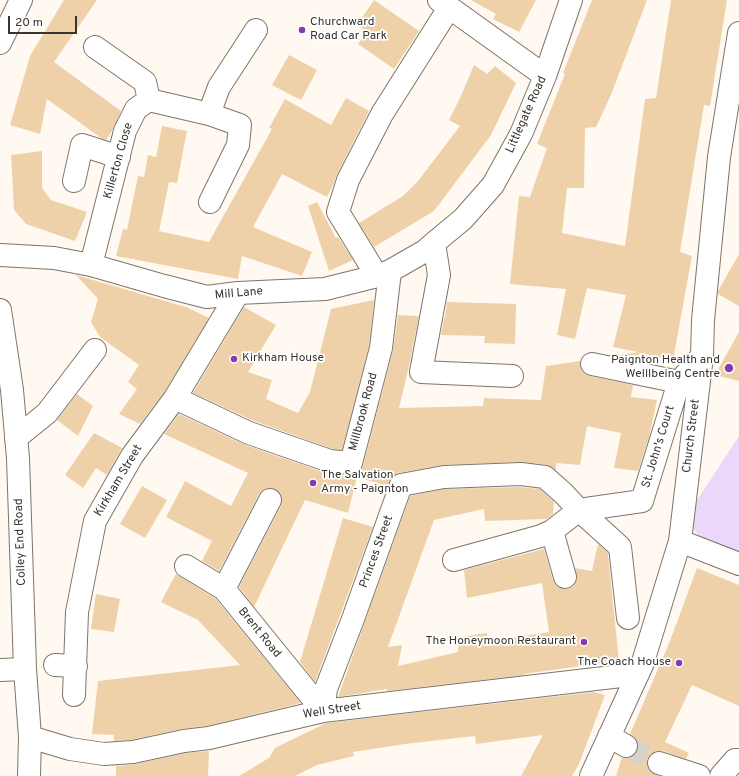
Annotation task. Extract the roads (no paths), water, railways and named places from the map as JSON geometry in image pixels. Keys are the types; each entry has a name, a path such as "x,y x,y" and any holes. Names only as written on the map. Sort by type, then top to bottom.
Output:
{"street":[{"path":"0,43 21,0"},
{"name":"Littlegate Road","path":"463,219 493,185 521,134 545,76 571,0"},
{"path":"383,274 338,212 348,180 382,114 444,4 545,76"},
{"path":"209,114 219,87 256,30"},
{"name":"Church Street","path":"591,776 617,741 680,541 702,356 703,320 719,157 739,33"},
{"path":"95,47 145,82 149,100 209,114 240,125 238,145 210,202"},
{"name":"Killerton Close","path":"91,265 125,131 136,109 149,100"},
{"path":"74,181 82,145 119,157"},
{"name":"Mill Lane","path":"0,255 54,258 91,265 207,297 238,293 325,289 383,274 425,251 463,219"},
{"path":"434,243 439,275 421,372 512,376"},
{"name":"Millbrook Road","path":"175,398 249,433 330,461 351,463 381,348 383,274"},
{"name":"Kirkham Street","path":"74,695 65,665 95,521 132,456 175,398 238,293"},
{"name":"Colley End Road","path":"0,310 12,390 16,438 30,737 30,776"},
{"path":"16,438 48,413 95,350"},
{"name":"St. John's Court","path":"579,510 642,501 679,382 702,356"},
{"path":"592,364 679,382"},
{"name":"Princes Street","path":"323,711 326,689 402,485 444,477 521,474 545,477 579,510"},
{"path":"224,589 270,500"},
{"path":"454,560 541,536 552,531 579,510 620,547 628,618"},
{"path":"552,531 565,577"},
{"path":"680,541 739,564"},
{"name":"Brent Road","path":"186,566 224,589 323,711"},
{"path":"0,670 26,669"},
{"name":"Well Street","path":"30,737 70,749 104,754 133,752 184,741 209,738 323,711 638,674"},
{"path":"721,776 735,760 739,760"},
{"path":"659,763 699,776"}],"tunnel":[{"path":"626,746 659,763"}],"place":[{"name":"Churchward Road Car Park","path":"302,30"},
{"name":"Kirkham House","path":"234,359"},
{"name":"Paignton Health and Welllbeing Centre","path":"729,368"},
{"name":"The Salvation Army - Paignton","path":"313,483"},
{"name":"The Honeymoon Restaurant","path":"584,642"},
{"name":"The Coach House","path":"679,663"}]}
